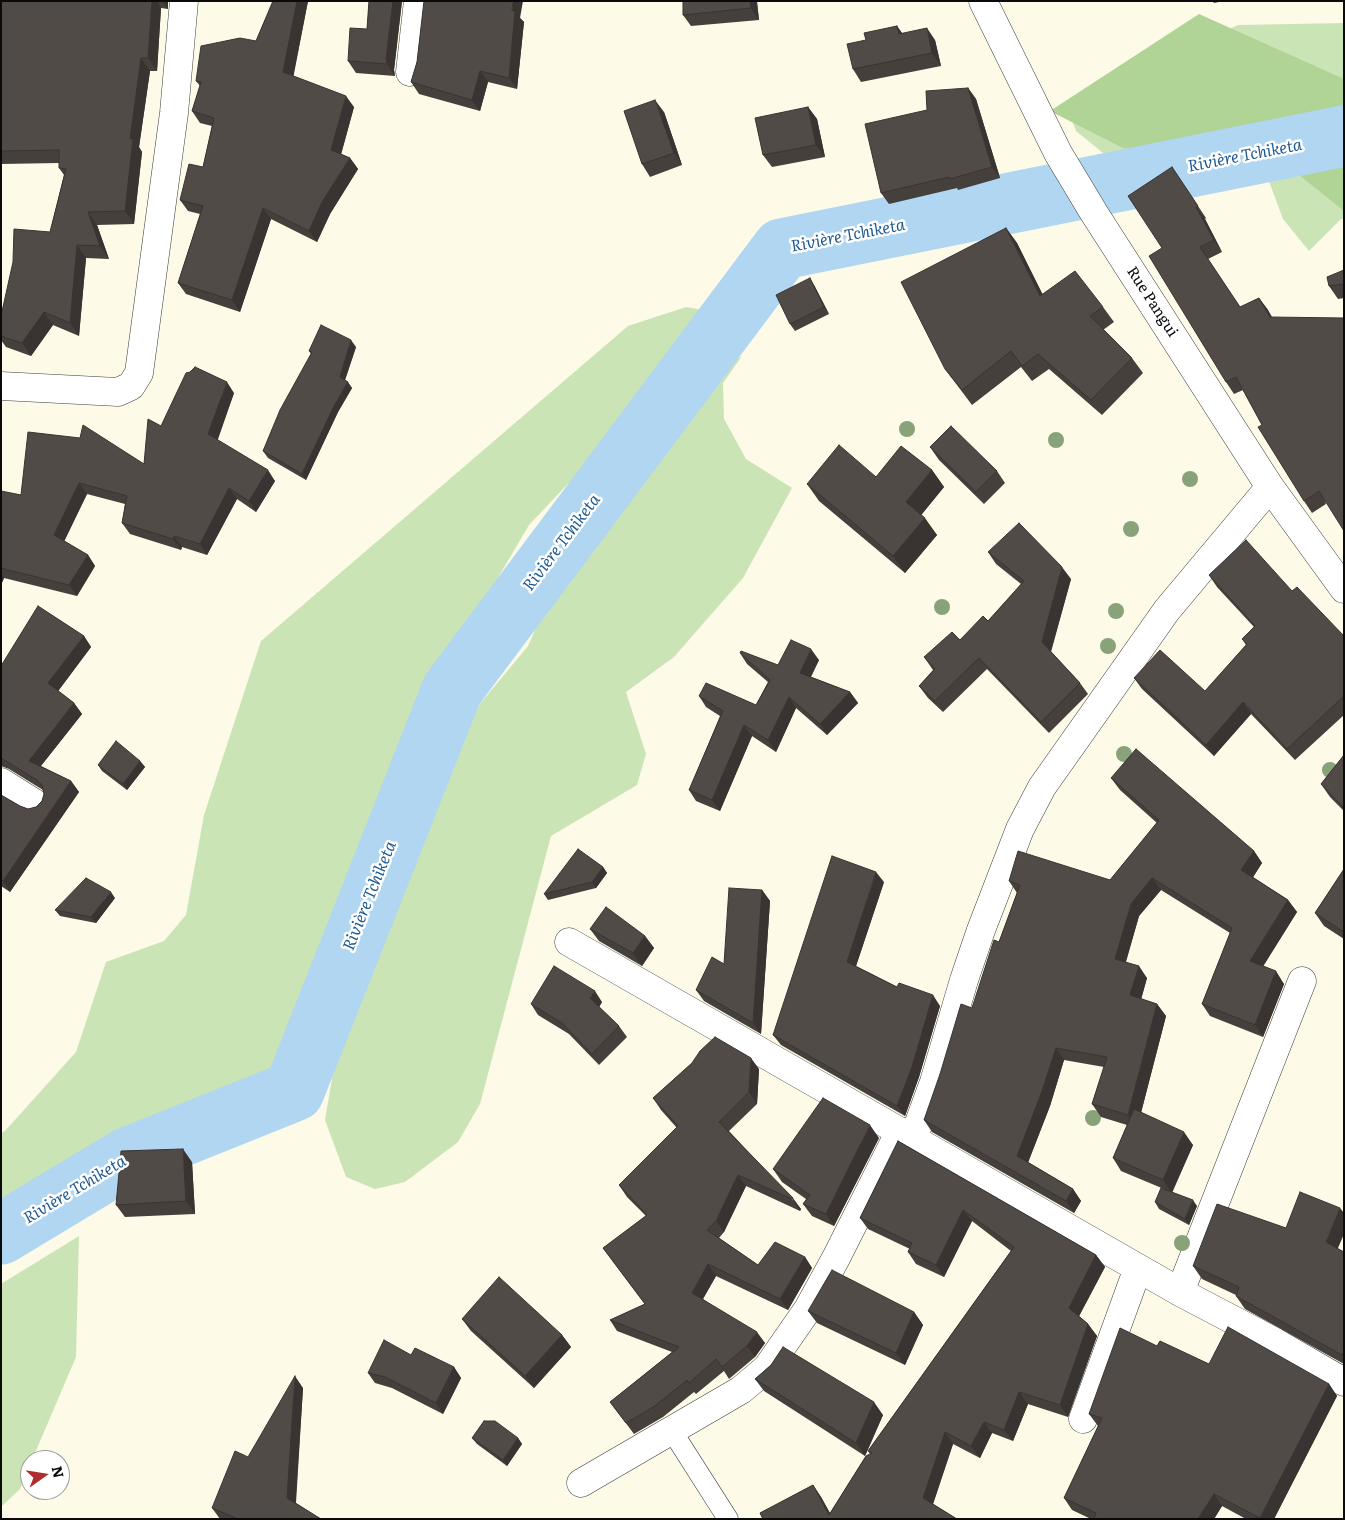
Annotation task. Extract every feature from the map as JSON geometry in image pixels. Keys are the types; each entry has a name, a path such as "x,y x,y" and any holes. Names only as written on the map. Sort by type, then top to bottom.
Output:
{"street":[{"path":"1,386 118,392 132,386 139,373 174,113 184,1"},
{"path":"410,72 418,1"},
{"name":"Rue Pangui","path":"983,1 1058,153 1094,213 1270,487 1344,590"},
{"path":"581,1483 742,1390 767,1368 808,1309 934,1082 981,930 1020,829 1042,788 1167,610 1270,487"},
{"path":"1,782 36,804"},
{"path":"569,942 1180,1292 1276,1342 1344,1382"},
{"path":"1180,1292 1302,981"},
{"path":"1083,1419 1138,1268"}],"lane":[{"path":"672,1431 728,1519"}],"green space":[{"path":"1199,14 1344,79 1344,211 1283,162 1123,148 1050,111"},
{"path":"1344,23 1344,219 1341,219 1309,251 1283,219 1260,157 1113,161 1076,131 1065,103 1238,25"},
{"path":"686,307 709,311 650,397 529,525 472,622 428,671 268,1079 83,1171 16,1230 1,1235 1,1133 5,1131 76,1052 106,962 164,941 186,915 204,815 261,641 628,326"},
{"path":"742,356 723,383 724,419 746,459 792,488 743,578 674,657 626,692 646,754 637,785 551,836 480,1104 458,1142 405,1182 375,1189 346,1177 325,1120 340,1031 454,735 528,646 571,547 714,373"},
{"path":"79,1236 76,1357 36,1450 20,1450 20,1489 1,1507 1,1284"}],"building":[{"path":"1,1 152,1 148,58 141,58 130,139 133,139 125,211 88,212 100,246 77,245 70,323 44,312 22,343 1,336 1,316 13,262 14,229 50,232 66,169 59,168 59,150 1,151"},
{"path":"273,1 297,1 283,72 346,96 331,150 350,158 322,202 309,231 263,208 232,300 178,283 203,206 180,200 189,164 203,167 214,118 192,111 201,82 196,81 201,46 240,38 256,41"},
{"path":"369,1 393,1 387,64 348,61 350,28 367,29"},
{"path":"424,1 513,1 512,10 515,11 509,78 480,71 472,100 411,82 417,62"},
{"path":"683,1 750,1 751,8 683,15"},
{"path":"897,26 899,34 927,28 932,53 853,69 847,44 866,40 864,33"},
{"path":"968,88 992,167 950,179 949,177 881,193 865,124 927,110 926,91"},
{"path":"655,100 674,153 642,164 624,111"},
{"path":"808,107 816,145 763,155 755,118"},
{"path":"1172,167 1198,206 1196,207 1214,240 1200,247 1240,307 1259,298 1270,317 1344,318 1344,531 1319,491 1304,501 1258,427 1262,425 1236,377 1226,382 1149,256 1162,248 1128,196"},
{"path":"1006,228 1040,296 1075,271 1103,307 1090,316 1132,358 1091,400 1038,354 1022,366 1011,351 962,390 945,369 901,282"},
{"path":"1344,270 1344,284 1329,286 1327,277"},
{"path":"810,278 824,307 790,324 776,295"},
{"path":"321,325 351,340 340,377 348,382 334,406 302,474 263,451 280,410 312,352 309,351"},
{"path":"195,367 227,382 208,434 268,470 249,501 229,488 200,544 174,536 173,539 122,523 127,496 79,483 54,535 88,555 69,585 1,568 1,491 21,495 28,432 80,438 83,425 144,464 148,419 161,426 186,373"},
{"path":"951,426 997,471 976,492 930,447"},
{"path":"839,445 876,477 901,446 932,470 906,502 925,518 893,556 807,484"},
{"path":"1019,523 1062,567 1042,642 1080,683 1041,722 979,658 935,701 919,686 935,669 924,657 952,632 960,640 983,616 988,621 1024,581 988,552"},
{"path":"1246,540 1292,591 1297,587 1344,636 1344,696 1287,749 1243,702 1206,745 1134,678 1160,650 1205,691 1247,644 1242,639 1255,626 1209,575"},
{"path":"38,606 84,636 48,683 74,703 29,761 71,781 3,881 1,880 1,795 28,809 36,807 42,801 44,794 42,785 37,780 1,758 1,666"},
{"path":"791,640 811,649 800,673 850,692 820,724 789,697 768,740 744,725 712,800 689,790 723,711 699,696 706,683 756,705 770,680 740,653 741,651 778,665"},
{"path":"116,741 140,761 123,784 98,765"},
{"path":"1136,749 1254,851 1241,870 1288,900 1250,961 1276,971 1255,1025 1202,1004 1232,928 1152,878 1131,904 1115,959 1139,966 1130,995 1157,1004 1128,1115 1092,1104 1107,1057 1056,1048 1041,1094 1017,1156 1073,1189 1066,1201 924,1120 961,1004 972,1008 994,940 999,942 1020,885 1009,881 1018,851 1110,880 1159,820 1111,778"},
{"path":"1344,755 1344,808 1321,784"},
{"path":"578,849 603,867 592,882 544,894"},
{"path":"832,856 876,872 847,962 897,987 899,983 933,995 912,1067 897,1106 773,1035"},
{"path":"1344,869 1344,932 1315,913"},
{"path":"86,878 111,892 91,917 55,910"},
{"path":"729,888 762,890 753,1023 696,990 712,957 724,964"},
{"path":"606,907 645,936 633,953 590,929"},
{"path":"554,966 595,991 590,998 619,1026 592,1054 562,1023 531,1004"},
{"path":"715,1037 751,1058 749,1092 719,1122 793,1198 738,1175 716,1221 707,1230 758,1265 775,1242 805,1257 780,1299 708,1264 692,1293 757,1332 747,1346 722,1367 716,1359 689,1383 687,1380 655,1406 626,1423 610,1402 679,1347 610,1320 645,1304 603,1248 647,1215 619,1185 678,1126 653,1098 692,1063 700,1051"},
{"path":"823,1098 870,1125 826,1214 803,1204 810,1195 773,1169"},
{"path":"1134,1109 1184,1132 1163,1180 1113,1158"},
{"path":"898,1141 1096,1255 1069,1308 1088,1324 1060,1405 1019,1392 1004,1430 984,1422 971,1446 945,1432 923,1498 957,1519 763,1519 760,1513 813,1485 829,1515 866,1456 872,1453 868,1451 1014,1247 963,1210 936,1265 908,1252 912,1243 860,1218"},
{"path":"183,1149 186,1201 116,1205 121,1151"},
{"path":"1161,1188 1193,1200 1185,1219 1155,1202"},
{"path":"1300,1192 1340,1208 1326,1242 1344,1252 1344,1352 1342,1355 1236,1296 1239,1287 1193,1266 1217,1204 1286,1228"},
{"path":"832,1270 914,1312 896,1353 808,1311"},
{"path":"499,1277 562,1335 525,1376 462,1319"},
{"path":"1228,1327 1329,1384 1260,1518 1214,1494 1198,1519 1094,1519 1096,1513 1064,1498 1102,1418 1089,1414 1120,1328 1157,1346 1160,1341 1209,1364"},
{"path":"384,1340 411,1355 415,1348 454,1367 436,1403 385,1377 368,1373"},
{"path":"783,1347 874,1402 856,1443 755,1379 771,1365"},
{"path":"295,1376 287,1498 321,1519 238,1519 212,1508 235,1451 248,1457"},
{"path":"484,1421 495,1421 518,1438 503,1460 472,1438"}],"waterway":[{"name":"Rivière Tchiketa","path":"1,1234 127,1158 294,1091 452,690 782,249 1344,136"}]}
